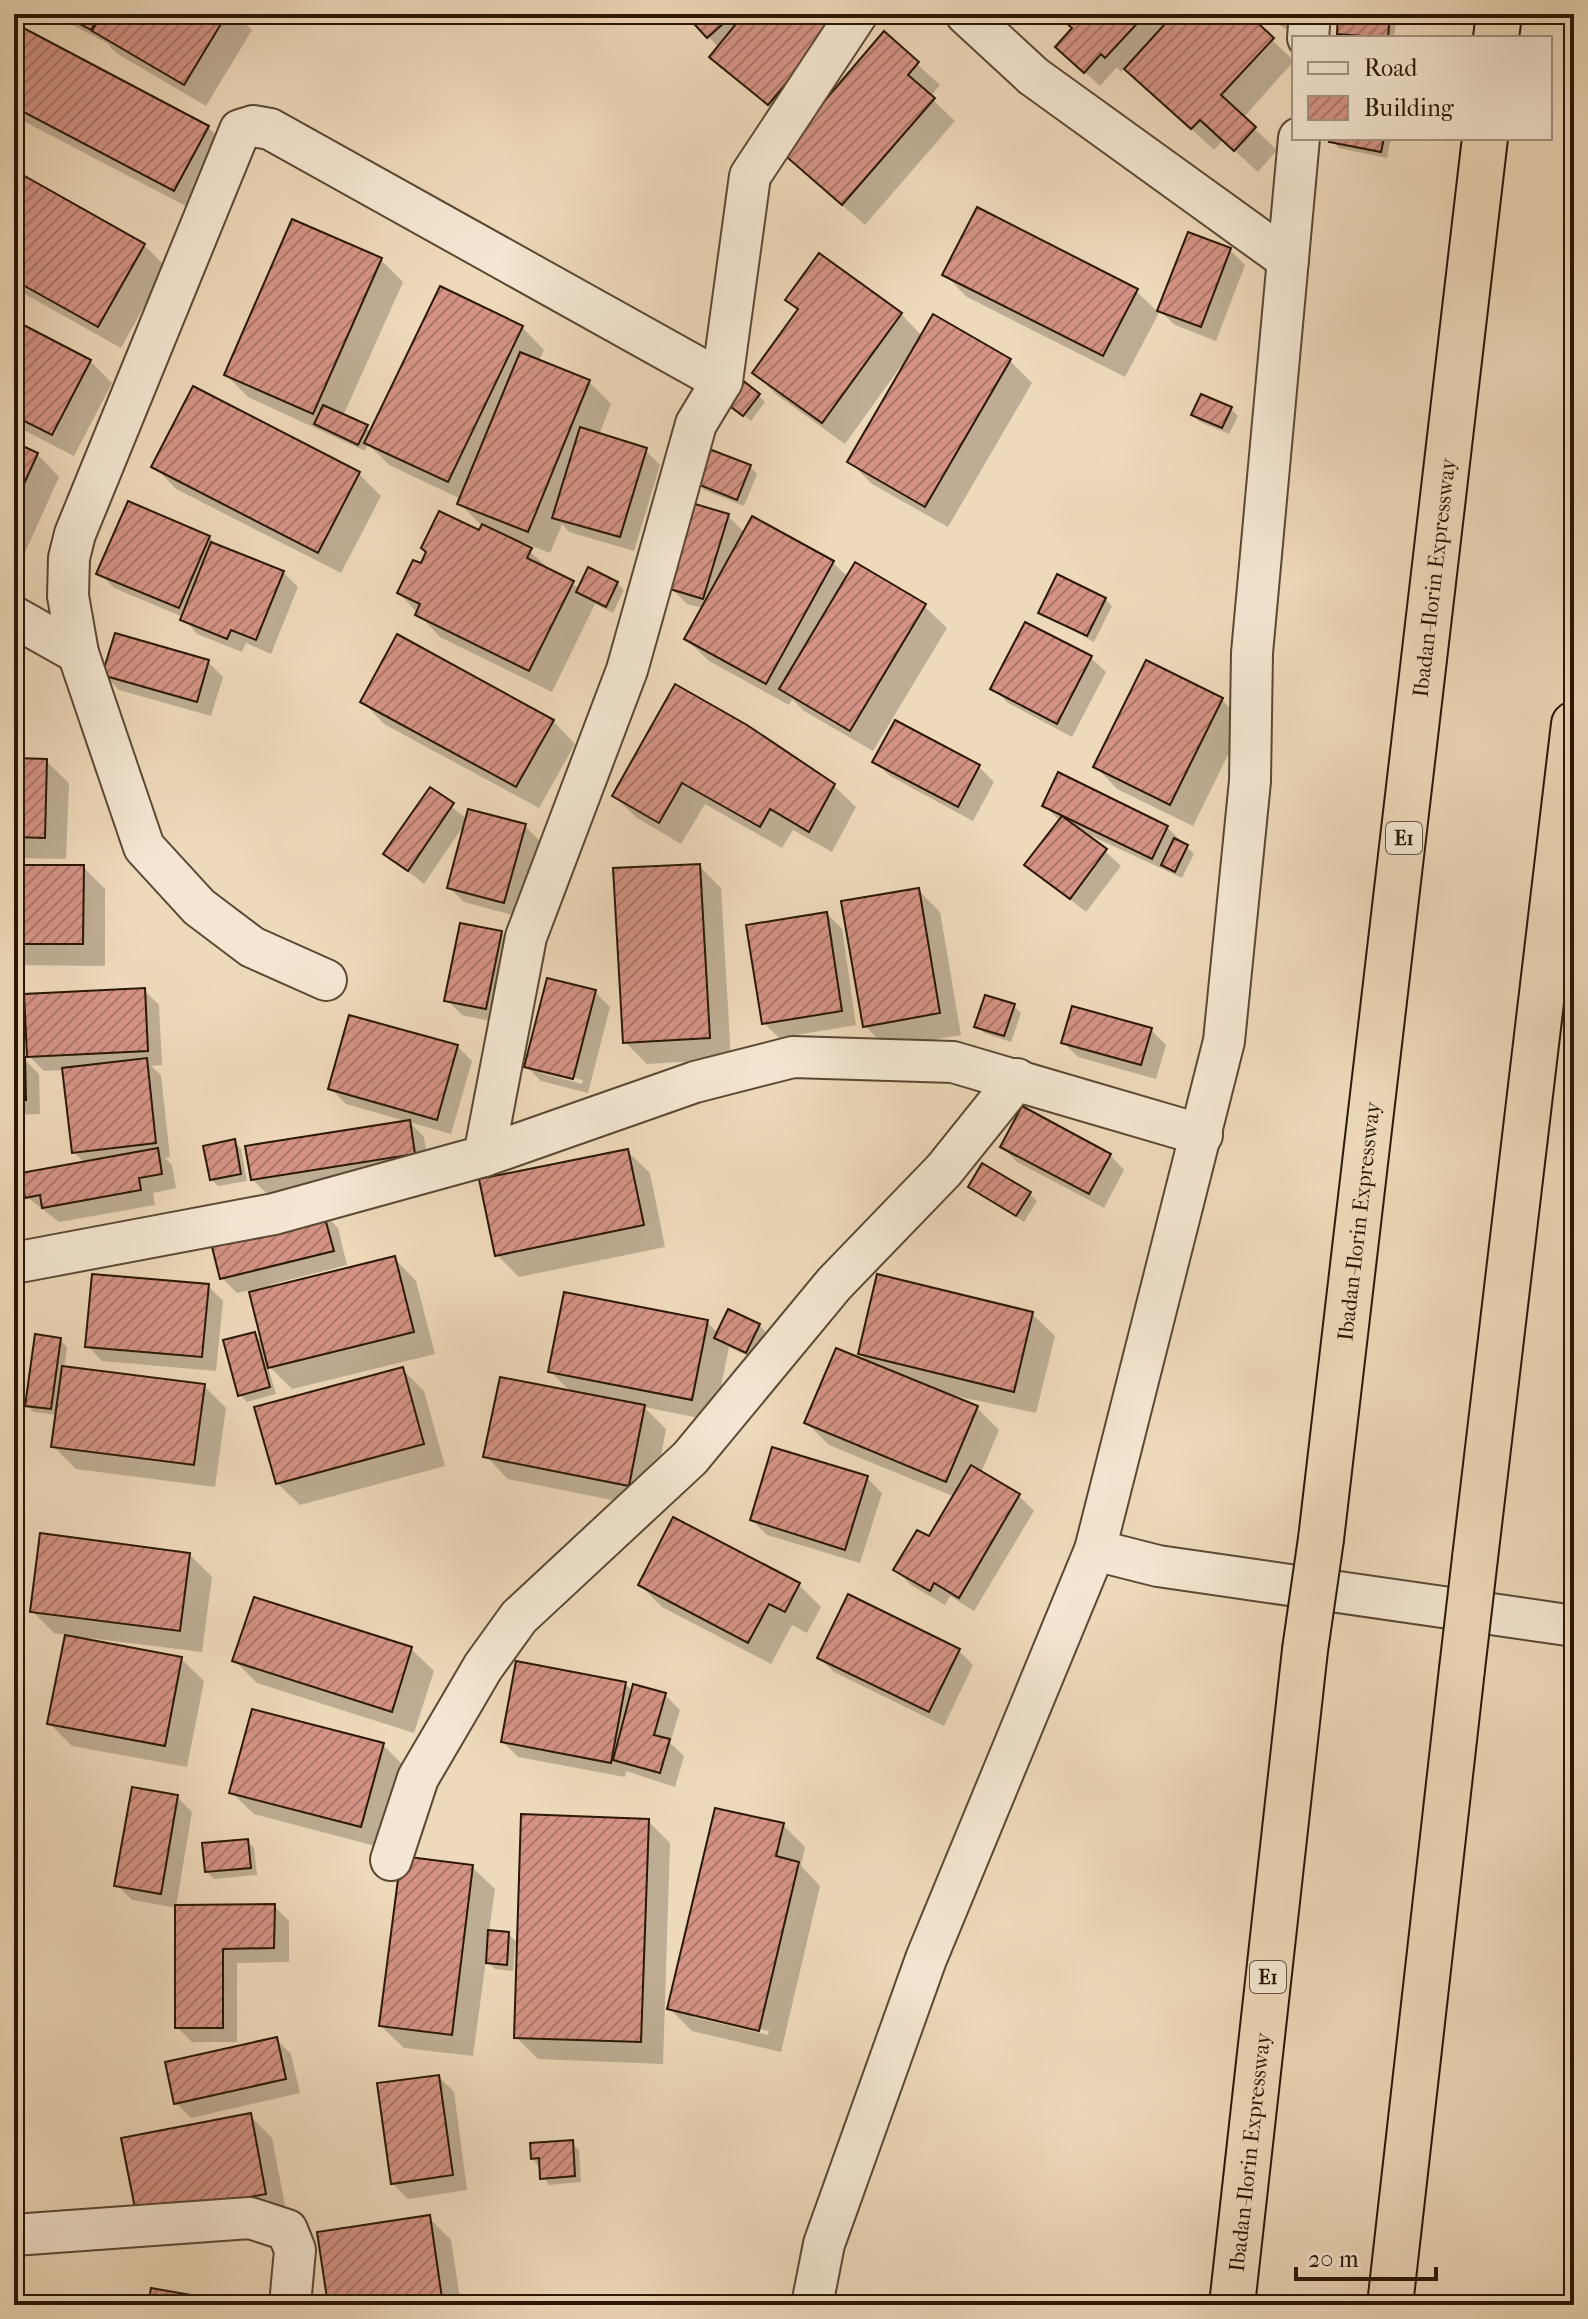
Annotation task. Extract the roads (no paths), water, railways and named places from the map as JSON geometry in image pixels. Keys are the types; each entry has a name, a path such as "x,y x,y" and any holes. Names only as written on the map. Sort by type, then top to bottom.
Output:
{"highway":[{"path":"1496,36 1499,14"},
{"name":"Ibadan-Ilorin Expressway","path":"1232,2305 1305,1650 1321,1539 1485,140"},
{"path":"1390,2305 1475,1558 1573,749"}],"street":[{"path":"484,1156 526,937 627,670 696,424 722,381 750,176 857,14"},
{"path":"966,14 1033,76 1288,260"},
{"path":"1308,36 1310,14"},
{"path":"326,980 252,947 199,907 144,847 78,653 68,596 69,558 75,534 240,130 253,126 270,129 722,381"},
{"path":"812,2305 824,2244 926,1959 1095,1550 1224,1041 1248,797 1252,653 1299,140"},
{"path":"14,617 78,653"},
{"path":"15,1270 274,1214 484,1156 695,1082 793,1057 953,1062 1202,1135"},
{"path":"391,1860 418,1778 483,1667 519,1617 690,1458 834,1284 944,1170 1017,1079"},
{"path":"1095,1550 1158,1566 1574,1626"},
{"path":"14,2235 250,2218 287,2230 295,2250 290,2305"}]}
